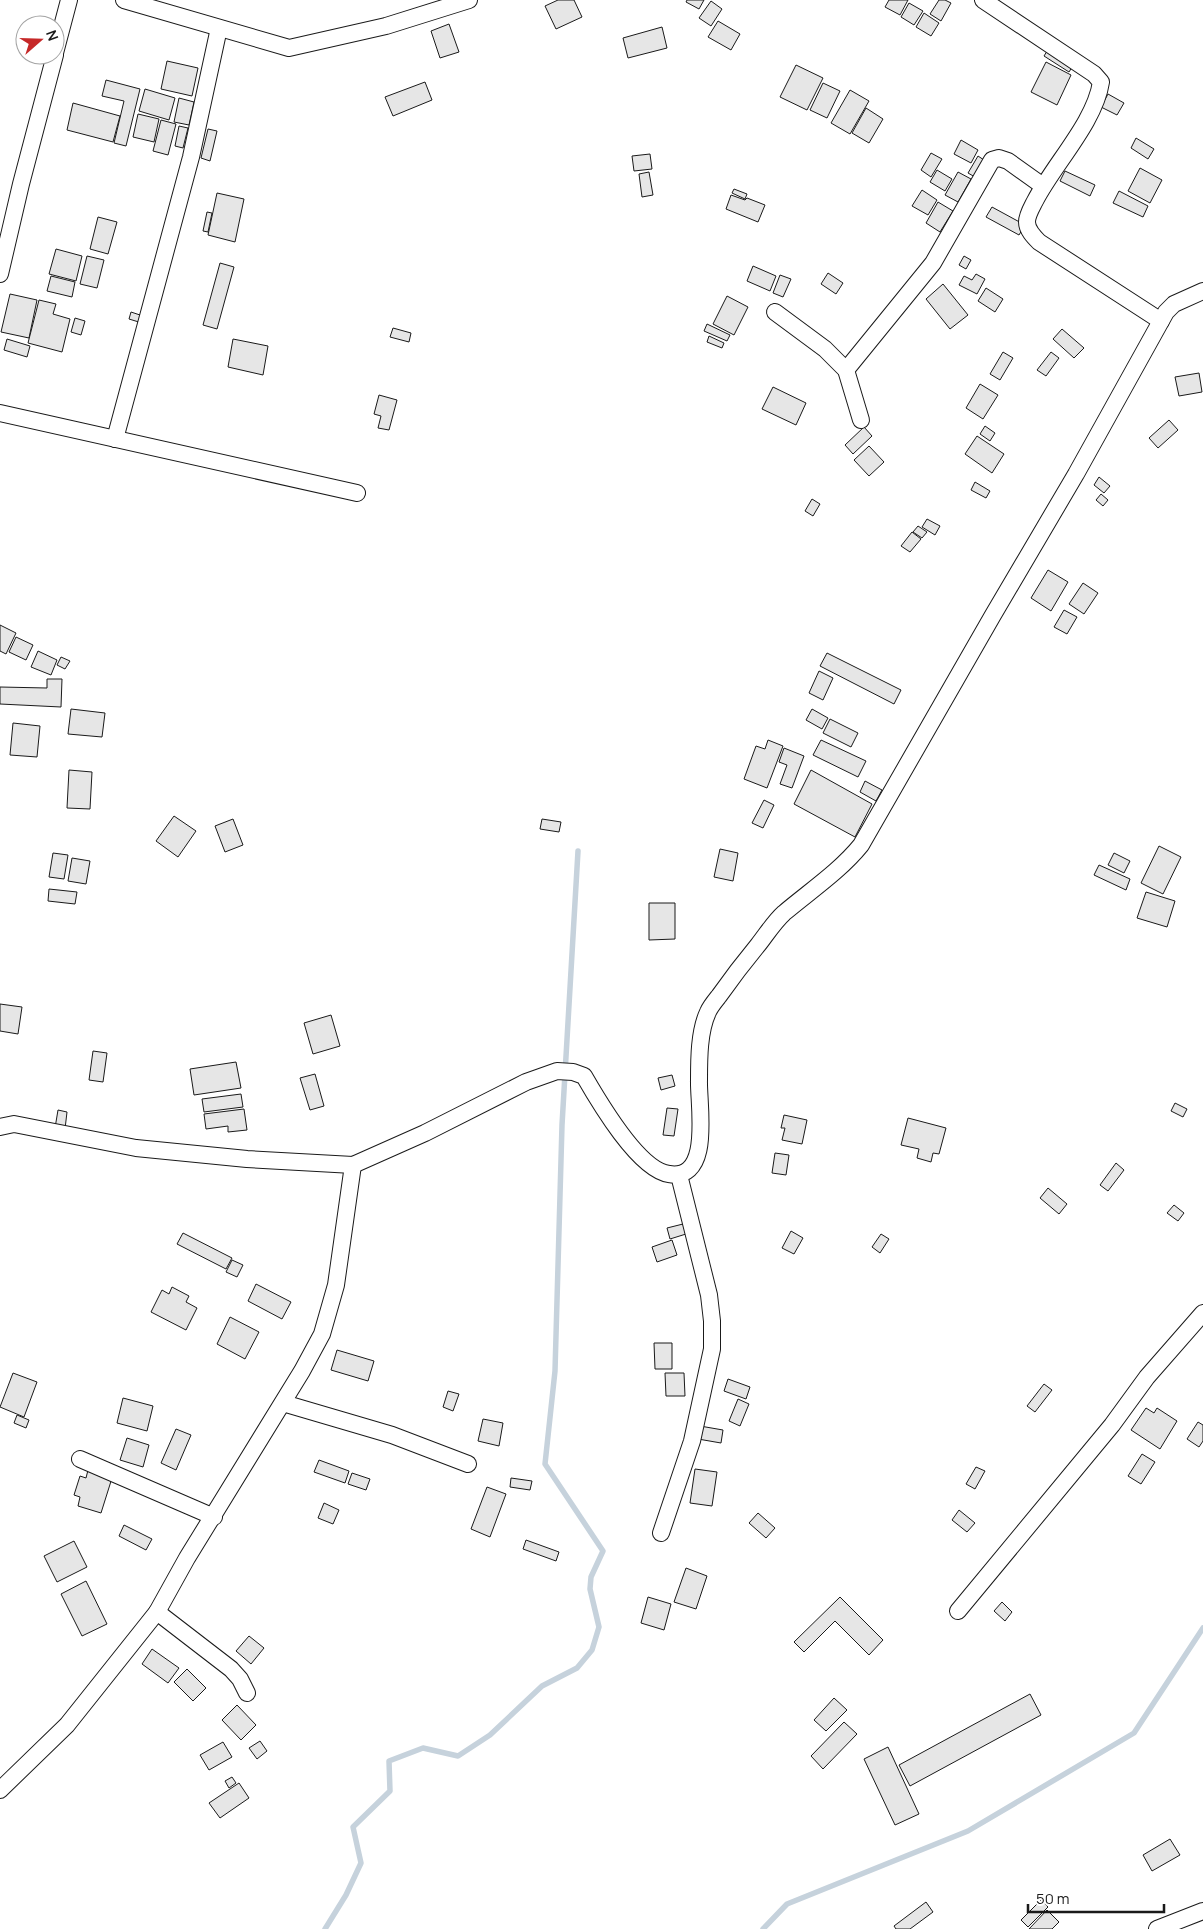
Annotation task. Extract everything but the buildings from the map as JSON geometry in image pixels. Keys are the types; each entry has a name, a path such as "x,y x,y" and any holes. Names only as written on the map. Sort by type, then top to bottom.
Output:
{"street":[{"path":"65,15 69,0"},
{"path":"124,0 289,48 386,26 468,0"},
{"path":"983,0 1094,74 1101,82 1100,90 1084,125 1043,186 1029,213 1027,223 1032,234 1039,242 1161,322"},
{"path":"115,439 190,157 220,28"},
{"path":"0,274 52,65"},
{"path":"846,370 933,263 992,160 999,158 1008,161 1043,186"},
{"path":"0,1126 14,1124 136,1148 247,1159 353,1165 526,1082 557,1071 573,1072 584,1076 600,1102 642,1159 655,1169 667,1174 679,1175 688,1170 694,1164 699,1148 701,1125 700,1044 708,1012 730,980 782,915 842,865 861,845 1076,474 1161,322 1174,304 1203,291"},
{"path":"775,312 825,349 846,370 861,420"},
{"path":"0,413 357,492"},
{"path":"0,1790 67,1725 157,1612 187,1558 214,1517 302,1371 324,1326 336,1285 353,1165"},
{"path":"661,1533 692,1440 712,1349 710,1294 679,1175"},
{"path":"958,1611 1112,1424 1147,1378 1203,1313"},
{"path":"283,1403 392,1435 468,1464"},
{"path":"80,1459 214,1517"},
{"path":"157,1612 231,1669 240,1679 247,1694"},
{"path":"1157,1929 1203,1911"}],"waterway":[{"path":"325,1929 346,1895 361,1863 353,1827 390,1791 389,1761 423,1748 458,1756 490,1735 542,1686 577,1668 592,1650 599,1627 590,1589 591,1577 603,1551 545,1464 555,1371 562,1125 578,851"},
{"path":"763,1929 787,1904 968,1831 1134,1733 1203,1628"}]}
